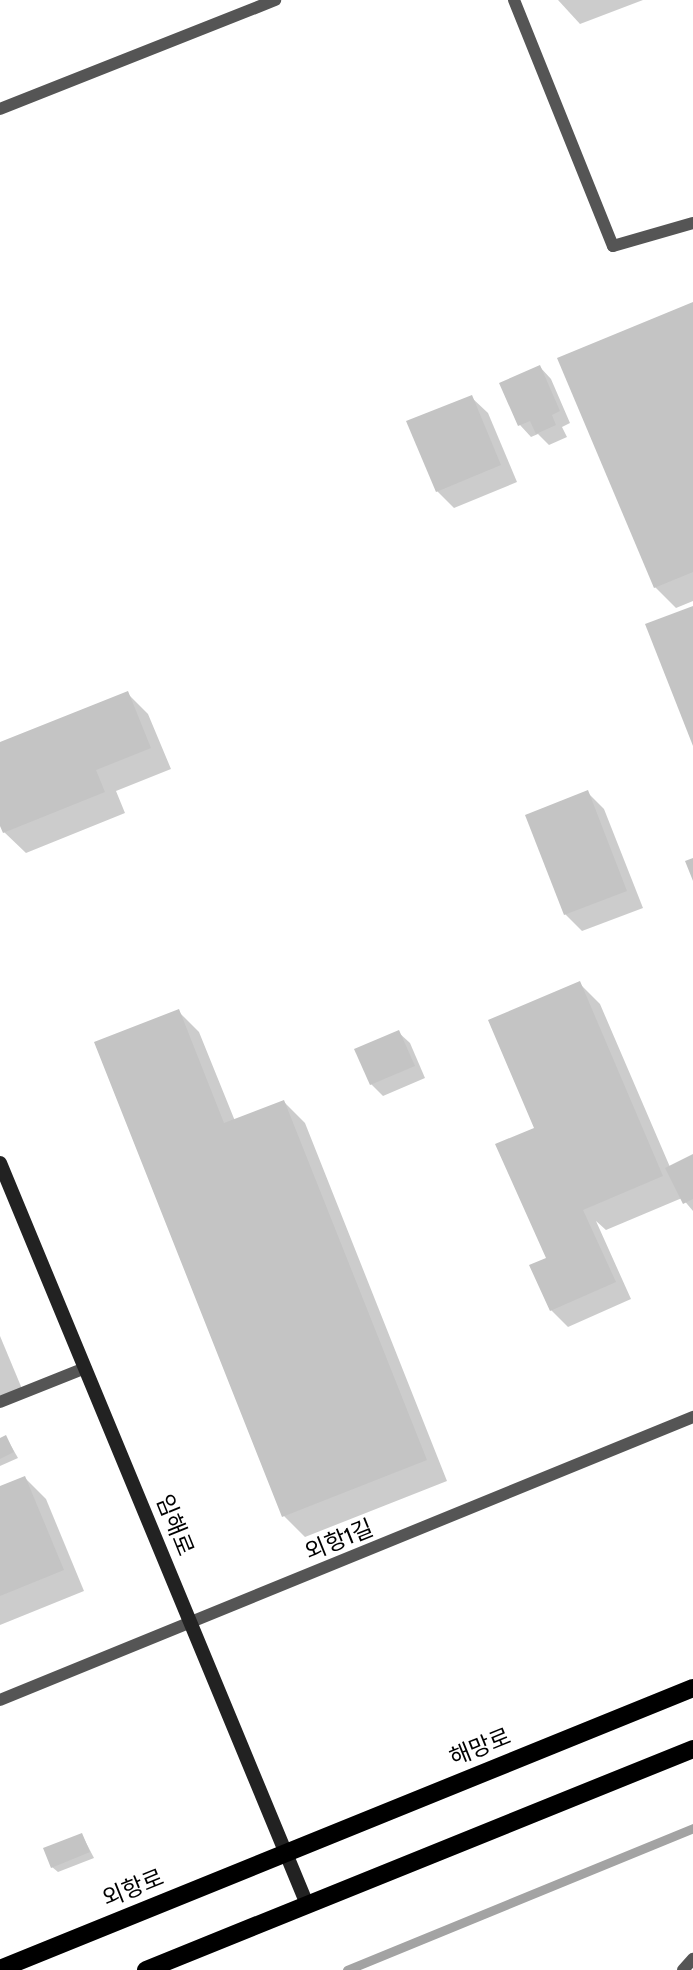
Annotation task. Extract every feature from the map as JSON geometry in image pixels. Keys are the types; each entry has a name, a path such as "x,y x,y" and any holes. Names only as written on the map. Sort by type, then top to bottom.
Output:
{"main road":[{"name":"해망로","path":"285,1852 693,1688"},
{"path":"146,1970 693,1749"},
{"name":"외항로","path":"0,1969 285,1852"}],"street":[{"name":"임해로","path":"2,1173 307,1905"}],"lane":[{"path":"0,109 275,0"},
{"path":"514,0 613,246 693,223"},
{"path":"0,1402 85,1368"},
{"name":"외항1길","path":"0,1700 693,1417"},
{"path":"683,1970 693,1959"}],"building":[{"path":"693,302 693,572 654,588 557,358"},
{"path":"540,365 560,411 552,415 556,425 536,434 530,421 518,426 499,383"},
{"path":"472,395 501,465 436,492 406,421"},
{"path":"693,606 693,746 645,624"},
{"path":"128,691 151,748 96,770 105,792 3,833 0,826 0,742"},
{"path":"588,790 627,891 564,915 525,815"},
{"path":"693,858 693,881 685,861"},
{"path":"580,981 663,1176 583,1210 616,1282 550,1311 529,1265 546,1258 495,1144 534,1128 488,1020"},
{"path":"179,1009 224,1123 284,1100 427,1460 282,1517 94,1042"},
{"path":"399,1030 415,1066 370,1085 354,1049"},
{"path":"693,1154 693,1199 683,1204 665,1168"},
{"path":"6,1435 14,1452 0,1459 0,1438"},
{"path":"25,1476 64,1570 0,1596 0,1486"},
{"path":"82,1833 90,1852 51,1868 43,1848"}],"waterway":[{"path":"347,1970 693,1828"}]}
